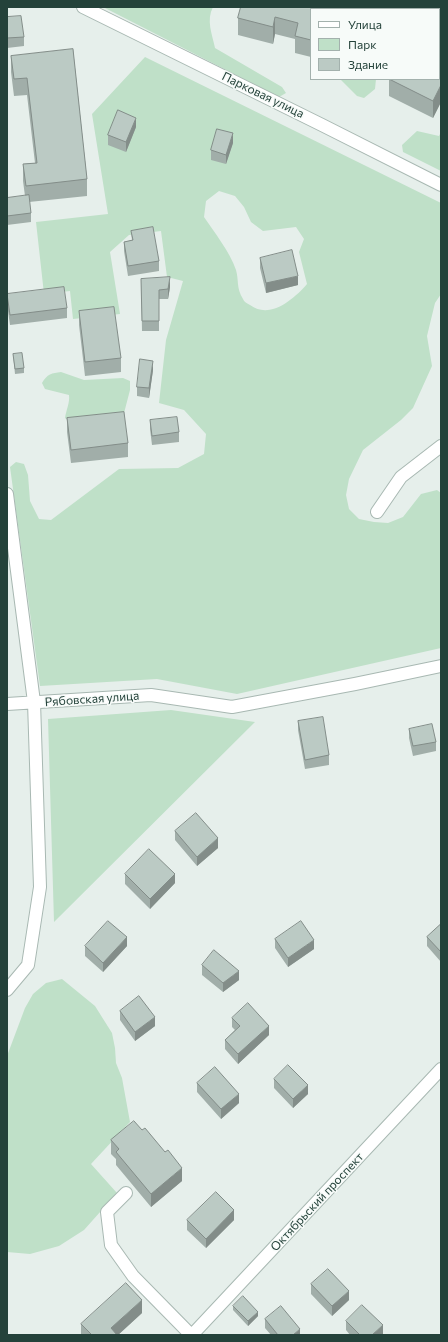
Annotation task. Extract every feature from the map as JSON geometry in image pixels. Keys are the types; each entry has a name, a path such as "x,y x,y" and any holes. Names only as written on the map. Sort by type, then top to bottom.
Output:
{"street":[{"name":"Парковая улица","path":"84,7 441,186"},
{"path":"377,512 401,477 441,446"},
{"path":"7,494 34,702 7,704"},
{"name":"Рябовская улица","path":"7,990 28,965 40,887 34,702 151,695 232,707 441,666"},
{"name":"Октябрьский проспект","path":"192,1335 441,1069"},
{"path":"126,1193 107,1212 111,1245 133,1276 192,1335"}],"green space":[{"path":"103,7 213,7 210,22 215,48 282,87 286,93 279,97"},
{"path":"343,7 421,7 420,8"},
{"path":"145,57 441,203 441,294 435,303 427,336 432,366 413,408 401,420 363,450 349,479 346,495 349,509 359,519 388,523 403,517 421,494 437,490 441,493 441,648 237,694 157,679 40,686 10,467 16,462 24,464 28,475 30,501 39,519 51,520 119,469 178,468 204,454 206,434 184,410 159,403 166,340 183,281 167,277 161,231 129,235 110,252 120,314 73,319 70,291 44,294 36,222 108,214 92,114","holes":["219,191 235,196 244,207 251,222 263,231 296,227 304,239 299,252 307,284 295,296 281,306 266,310 258,309 244,301 239,291 236,270 230,256 204,217 206,201"]},
{"path":"341,80 376,80 375,89 364,98 357,96"},
{"path":"417,131 439,136 441,132 441,171 403,152 402,145"},
{"path":"61,372 84,380 123,378 130,381 130,390 123,417 71,423 65,418 69,395 45,389 42,383 50,374"},
{"path":"171,710 255,722 54,922 48,719"},
{"path":"62,979 95,1006 112,1033 116,1063 122,1078 130,1122 91,1164 117,1193 84,1230 59,1246 30,1254 7,1252 7,1056 25,1008 33,994 46,983"}],"building":[{"path":"241,7 333,7 310,8 310,40 295,36 298,23 275,17 273,27 238,18"},
{"path":"432,7 441,7 441,11 440,8"},
{"path":"441,11 441,85 433,101 391,80 440,80"},
{"path":"21,16 24,37 7,38 7,17"},
{"path":"73,49 87,179 26,186 23,164 37,163 27,78 14,79 11,56"},
{"path":"118,110 136,118 126,142 108,135"},
{"path":"217,129 233,133 226,155 211,150"},
{"path":"29,195 31,213 7,216 7,198"},
{"path":"153,227 159,261 128,266 124,242 133,240 131,231"},
{"path":"292,250 298,276 266,283 260,258"},
{"path":"170,277 168,289 159,290 159,321 142,321 141,279"},
{"path":"64,287 67,308 10,315 7,294"},
{"path":"114,307 121,358 85,362 79,311"},
{"path":"22,353 24,368 15,369 13,354"},
{"path":"140,359 153,361 149,388 137,387"},
{"path":"124,412 128,443 71,450 67,418"},
{"path":"177,417 179,432 152,436 150,420"},
{"path":"323,717 329,755 305,760 298,721"},
{"path":"432,724 436,742 413,746 409,729"},
{"path":"196,813 218,838 197,857 175,831"},
{"path":"149,849 175,874 150,899 125,874"},
{"path":"108,921 127,937 103,963 85,946"},
{"path":"301,921 314,940 288,958 275,939"},
{"path":"441,924 441,952 427,937"},
{"path":"214,950 239,971 223,983 202,965"},
{"path":"139,996 155,1017 135,1032 120,1011"},
{"path":"248,1003 269,1026 238,1054 225,1040 240,1026 232,1018"},
{"path":"288,1065 308,1085 293,1099 274,1079"},
{"path":"215,1067 239,1094 221,1109 197,1083"},
{"path":"134,1121 142,1130 145,1128 165,1152 168,1150 182,1168 151,1194 116,1152 119,1149 111,1140"},
{"path":"216,1192 234,1210 206,1239 187,1220"},
{"path":"328,1269 349,1291 332,1306 311,1284"},
{"path":"126,1283 142,1300 111,1328 117,1335 92,1335 81,1324"},
{"path":"243,1296 258,1312 248,1321 233,1306"},
{"path":"362,1305 383,1325 372,1335 360,1335 346,1321"},
{"path":"281,1306 300,1329 293,1335 278,1335 265,1319"}]}
